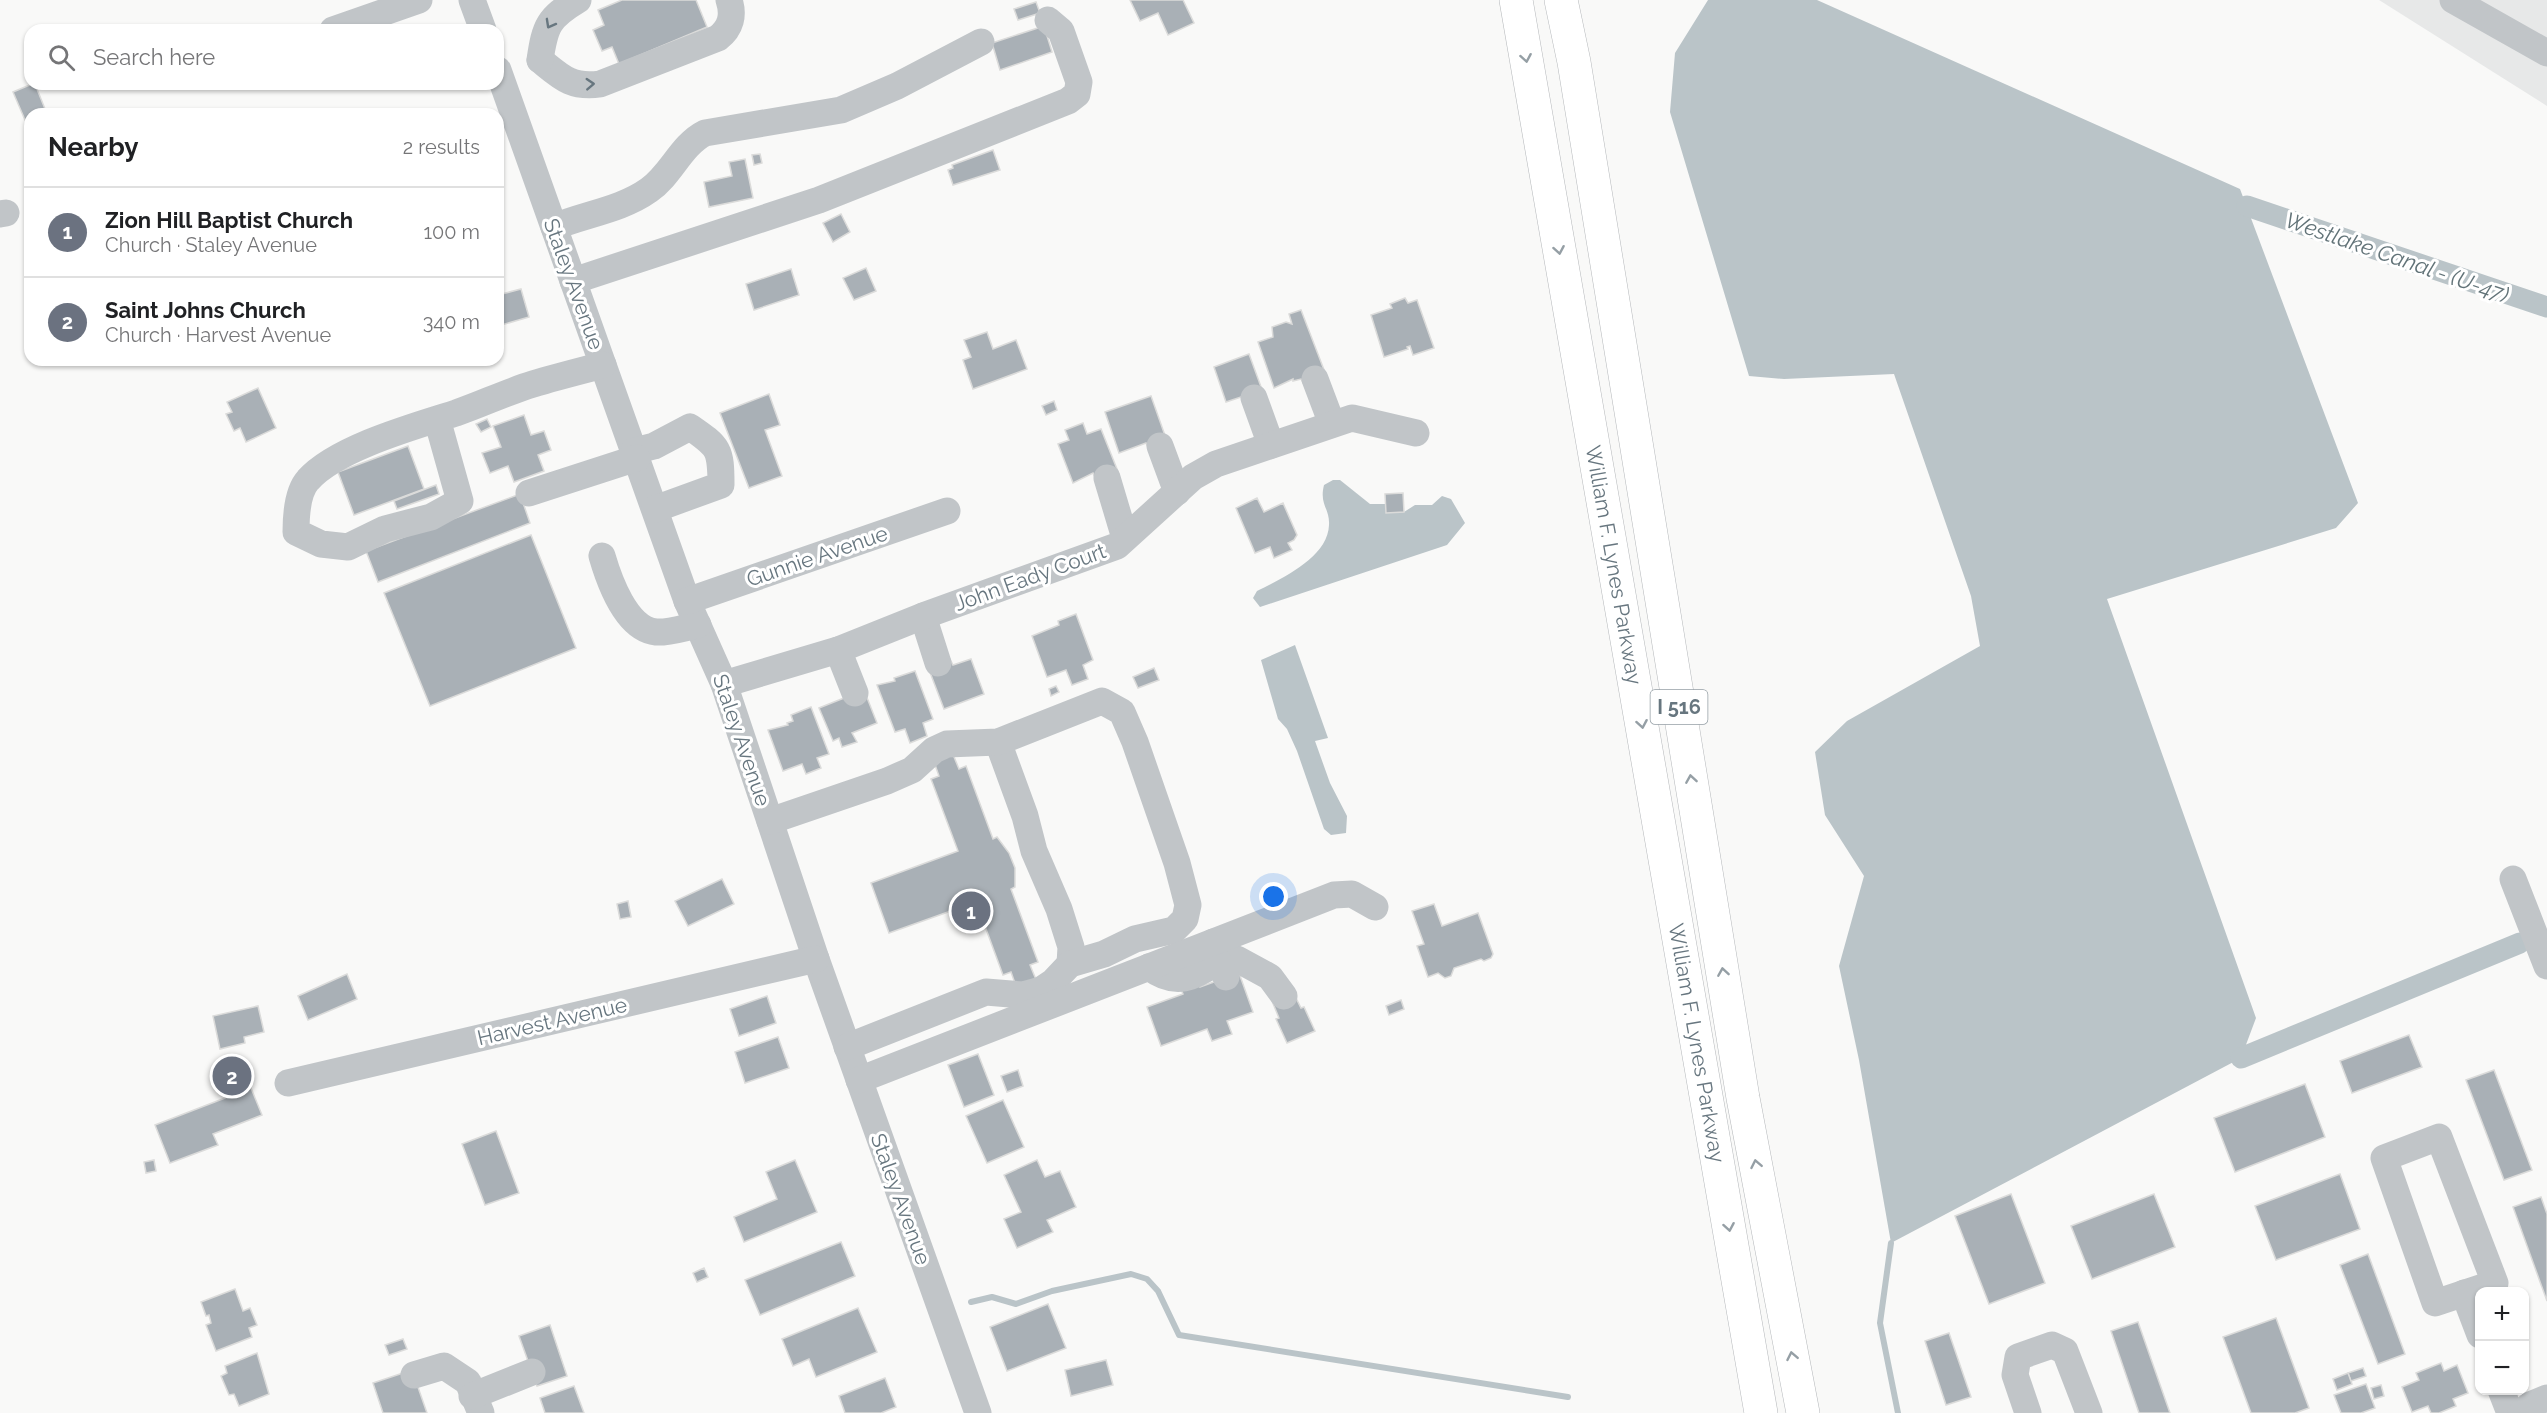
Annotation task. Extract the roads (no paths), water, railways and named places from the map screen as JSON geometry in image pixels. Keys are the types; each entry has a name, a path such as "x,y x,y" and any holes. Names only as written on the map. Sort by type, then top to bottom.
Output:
{"highway":[{"name":"William F. Lynes Parkway","path":"1516,0 1761,1413"},
{"name":"William F. Lynes Parkway","path":"1561,0 1574,62 1743,1098 1803,1413"}],"street":[{"path":"381,22 419,0"},
{"path":"472,0 481,24"},
{"path":"540,60 546,27 554,16 578,0"},
{"path":"540,60 574,84 585,86 600,84 718,38 726,32 731,23 732,8 729,0"},
{"path":"2453,0 2547,53"},
{"path":"573,281 819,200 1068,101 1077,94 1079,82 1060,31 1048,20"},
{"path":"554,227 642,195 652,188 694,140 705,134 718,129 841,110 897,86 981,42"},
{"path":"504,71 540,60"},
{"name":"Staley Avenue","path":"504,87 692,613 724,684 858,1080 978,1413"},
{"path":"437,419 460,501 431,517 385,529 348,547 321,544 297,532 296,515 306,481 326,464 358,448 532,384 603,365"},
{"path":"1315,379 1332,424"},
{"path":"1254,398 1271,445"},
{"name":"John Eady Court","path":"724,684 838,650 923,616 1117,546 1193,477 1216,464 1352,418 1416,434"},
{"path":"529,494 635,454 690,427 710,441 721,459 721,485 655,509"},
{"path":"1160,446 1177,492"},
{"path":"1107,478 1125,538"},
{"name":"Gunnie Avenue","path":"602,555 626,611 640,625 656,632 692,613 947,511"},
{"path":"923,616 938,663"},
{"path":"838,650 855,693"},
{"path":"770,821 887,781 912,770 934,750 947,744 998,742 1102,701 1122,712 1135,742 1177,864 1188,905 1185,919 1174,930 1135,939 1104,954 1070,964 1053,982 1041,990 1023,995 986,992 847,1047"},
{"path":"998,742 1025,816 1034,851 1059,909 1071,947 1070,964"},
{"path":"2513,879 2547,966"},
{"path":"1219,960 1334,896 1352,894 1375,907"},
{"name":"Harvest Avenue","path":"288,1083 816,959"},
{"path":"858,1080 1149,967 1237,959 1270,977 1284,996"},
{"path":"2439,1137 2494,1283 2464,1293 2435,1303 2384,1158 2439,1137"},
{"path":"2464,1293 2475,1322"},
{"path":"2028,1413 2015,1375 2018,1358 2052,1345 2065,1351 2089,1413"},
{"path":"414,1376 444,1366 474,1397 532,1372"},
{"path":"2503,1395 2510,1413"},
{"path":"2521,1413 2530,1405 2547,1398"}],"waterway":[{"name":"Westlake Canal - (U-47)","path":"2247,206 2547,307"},
{"path":"2241,1058 2520,943"},
{"path":"1891,1243 1880,1323 1898,1413"},
{"path":"971,1302 992,1297 1016,1304 1052,1291 1131,1274 1147,1279 1158,1291 1179,1335 1568,1397"}],"place":[{"name":"Zion Hill Baptist Church","path":"971,911"},
{"name":"Saint Johns Church","path":"232,1076"}]}
